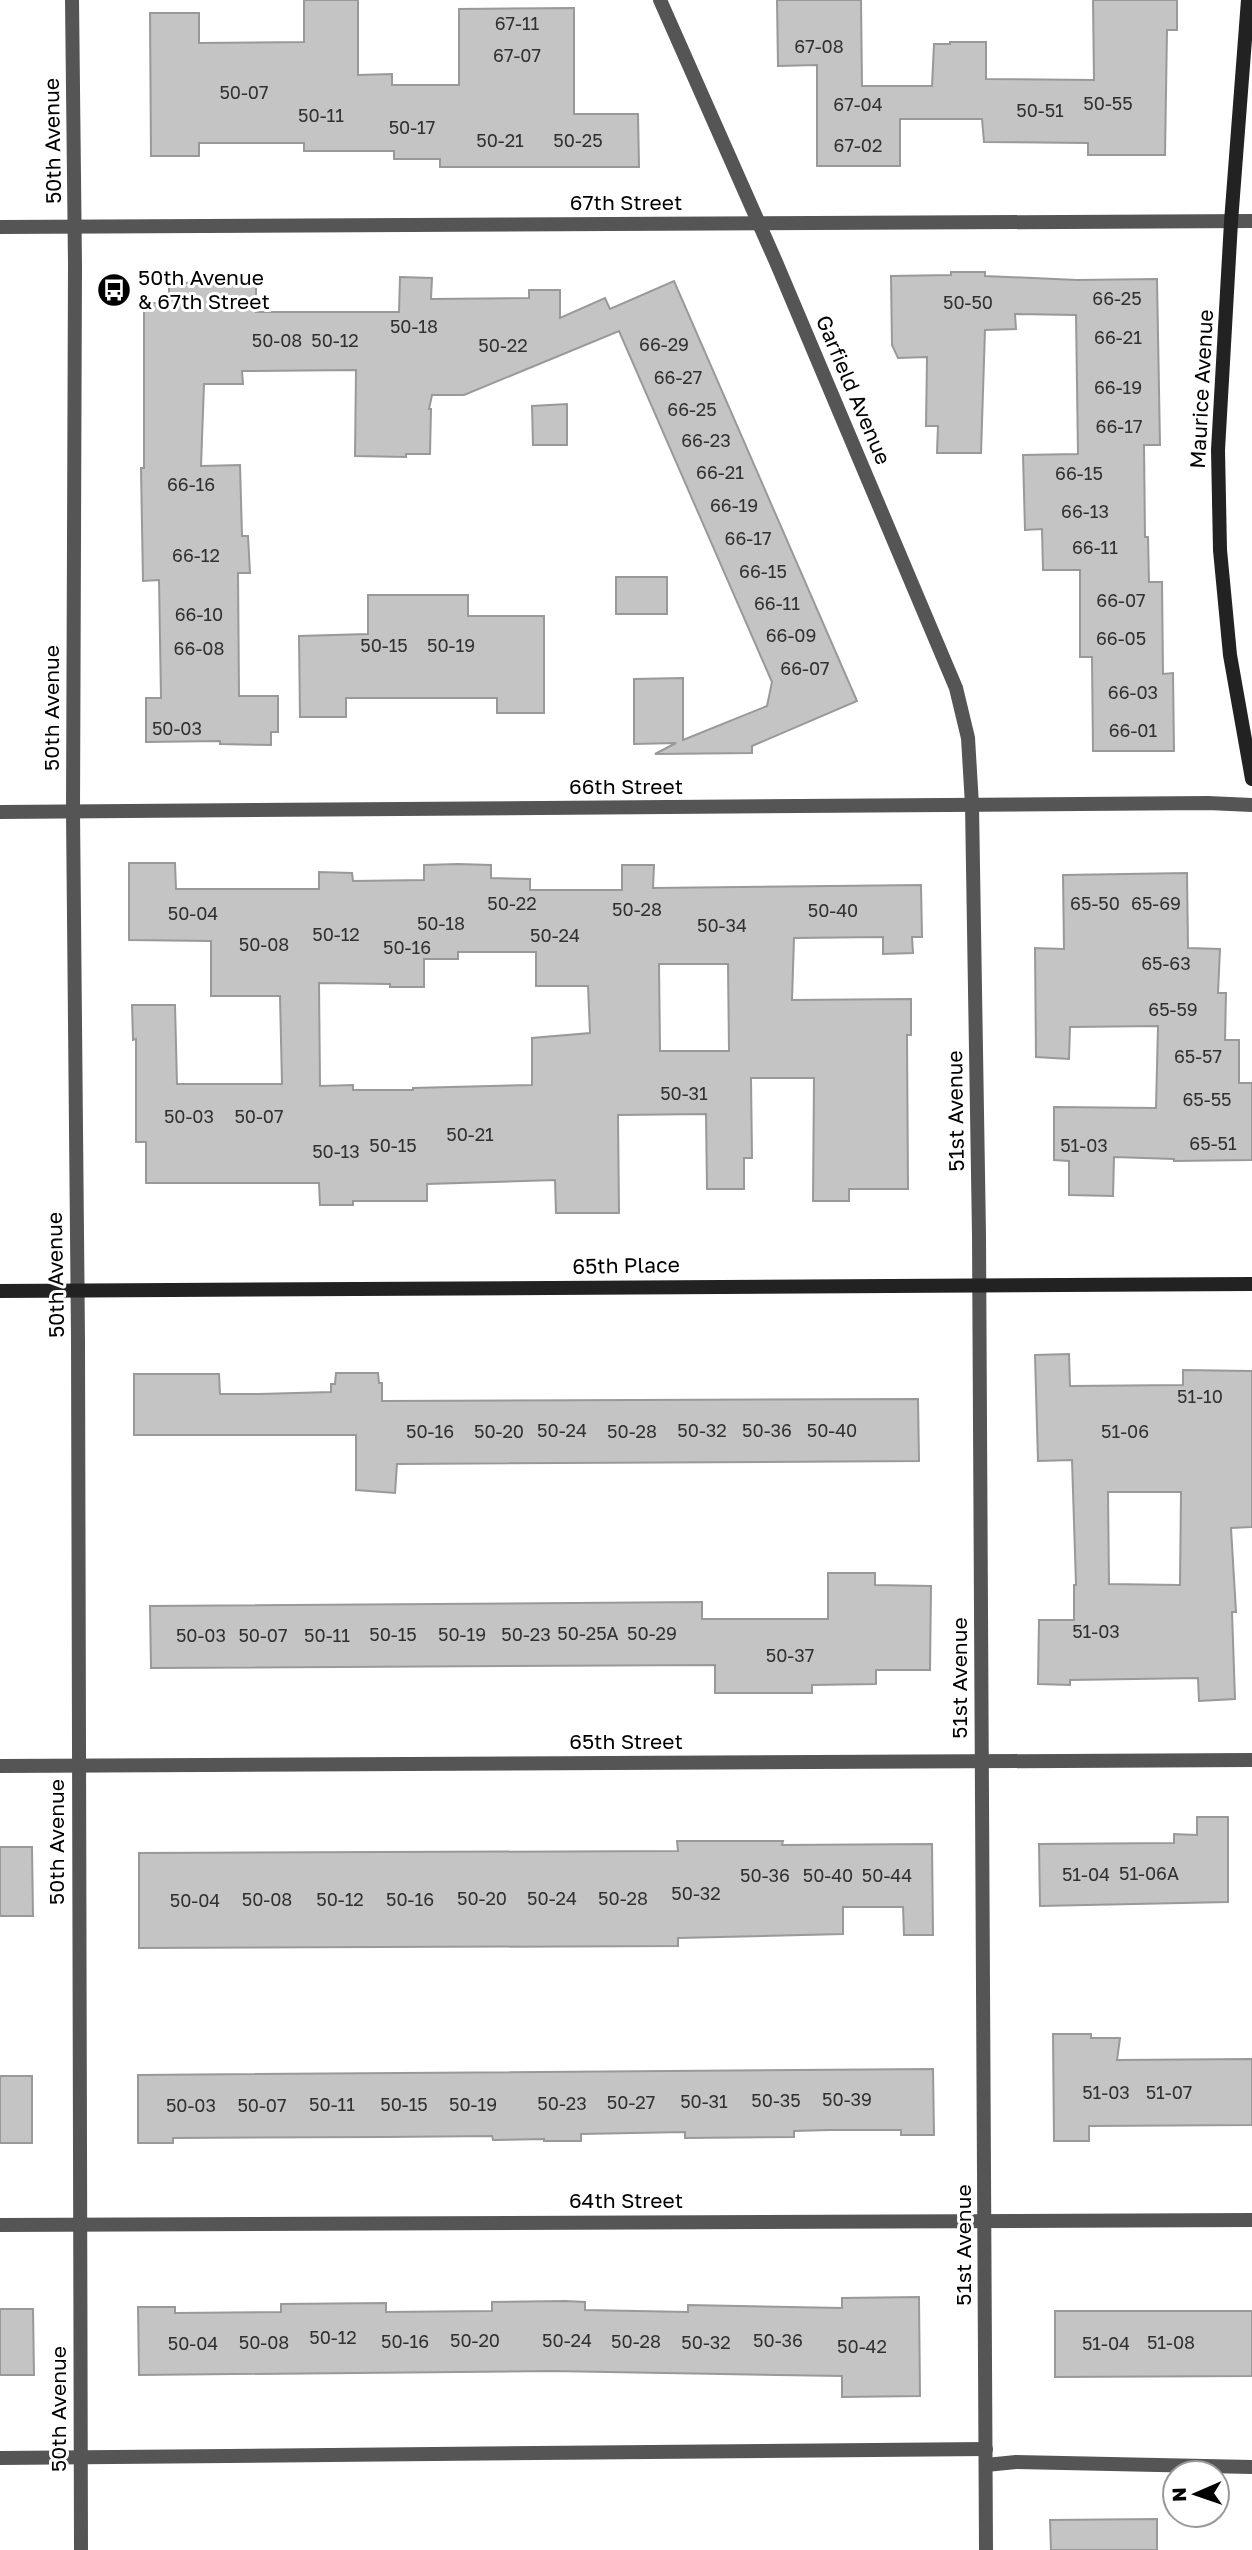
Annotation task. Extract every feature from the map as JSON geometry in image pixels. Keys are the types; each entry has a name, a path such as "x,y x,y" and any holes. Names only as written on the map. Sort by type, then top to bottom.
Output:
{"street":[{"name":"50th Avenue","path":"72,0 75,227 73,812 80,2550"},
{"name":"Garfield Avenue","path":"660,0 759,224 956,688 968,738 972,805"},
{"name":"Maurice Avenue","path":"1248,0 1231,222 1218,450 1220,550 1230,655 1252,779"},
{"name":"67th Street","path":"0,227 1252,221"},
{"name":"66th Street","path":"0,812 1195,803 1252,805"},
{"name":"51st Avenue","path":"972,805 979,1284 986,2550"},
{"name":"65th Place","path":"0,1291 1252,1284"},
{"name":"65th Street","path":"0,1766 1252,1760"},
{"name":"64th Street","path":"0,2225 1252,2220"},
{"path":"0,2458 986,2449"},
{"path":"986,2465 1016,2462 1252,2467"}],"building":[{"path":"304,0 358,0 358,75 392,74 392,85 459,85 459,9 574,8 574,114 638,114 639,167 440,167 440,159 394,159 394,151 304,151 304,143 199,143 199,156 151,156 150,13 199,13 199,43 304,42"},
{"path":"777,0 861,0 862,86 932,86 934,44 950,42 986,42 986,79 1094,80 1093,0 1177,0 1177,30 1167,30 1165,155 1088,155 1088,143 984,142 982,119 900,119 900,166 817,166 817,65 778,66"},
{"path":"951,272 985,272 985,276 1077,280 1157,279 1160,445 1144,445 1145,537 1148,537 1149,582 1162,582 1163,674 1173,673 1174,751 1093,751 1092,657 1080,657 1080,570 1043,570 1042,529 1025,530 1023,455 1078,454 1076,315 1015,314 1016,329 985,330 981,453 937,453 938,426 926,426 927,357 898,358 892,345 891,276 951,275"},
{"path":"400,277 432,278 431,299 529,298 529,290 560,290 560,318 605,298 610,309 674,281 857,701 752,746 752,753 655,754 676,743 634,744 634,679 683,678 683,740 767,706 772,682 619,331 464,395 432,395 429,409 430,454 406,454 406,457 355,456 356,370 242,371 243,384 204,384 201,466 240,465 242,536 248,536 250,573 238,573 239,696 278,696 278,732 271,732 271,745 220,744 220,741 146,742 146,698 161,698 159,580 143,581 141,468 144,468 144,303 169,303 169,283 256,282 256,312 399,312"},
{"path":"567,404 567,445 533,445 532,406"},
{"path":"616,577 667,577 667,614 616,614"},
{"path":"368,595 468,595 468,616 544,616 544,713 497,713 497,698 346,698 346,717 300,717 299,636 368,634"},
{"path":"129,863 175,863 176,889 319,889 319,872 352,873 353,881 424,880 424,865 458,864 491,865 491,878 530,879 530,890 622,890 622,865 654,865 653,888 921,885 922,937 912,937 913,953 883,954 883,937 794,938 792,1000 911,999 911,1035 907,1035 908,1189 849,1189 849,1201 813,1201 814,1078 751,1078 752,1158 744,1158 744,1189 707,1189 706,1114 618,1115 619,1213 556,1213 555,1180 427,1184 427,1201 353,1201 353,1205 320,1205 319,1183 146,1183 146,1142 136,1142 136,1039 133,1040 132,1005 175,1005 177,1084 282,1084 280,996 211,996 211,941 129,940","holes":["458,952 536,952 536,986 588,986 590,1033 532,1038 532,1085 413,1090 353,1090 353,1085 320,1086 319,983 424,987 424,959 458,959","659,964 728,964 729,1051 660,1051"]},
{"path":"1187,873 1188,948 1220,949 1218,993 1226,993 1225,1040 1239,1040 1239,1083 1252,1083 1252,1160 1174,1161 1114,1157 1113,1196 1069,1195 1069,1161 1054,1160 1054,1107 1156,1108 1158,1026 1070,1027 1069,1059 1036,1057 1035,948 1064,949 1063,875"},
{"path":"1069,1354 1070,1386 1183,1385 1183,1370 1252,1371 1252,1527 1231,1528 1236,1612 1232,1612 1235,1699 1199,1701 1198,1678 1070,1680 1070,1685 1038,1684 1039,1620 1074,1620 1076,1585 1072,1460 1038,1461 1035,1355","holes":["1108,1492 1181,1492 1180,1585 1109,1584"]},
{"path":"336,1373 378,1373 379,1383 382,1383 382,1401 918,1399 919,1461 397,1464 395,1493 356,1490 356,1435 134,1435 134,1374 219,1374 220,1394 259,1394 331,1392"},
{"path":"828,1573 875,1573 875,1585 931,1586 930,1670 876,1670 876,1684 812,1685 812,1693 715,1693 715,1665 151,1668 150,1606 702,1602 702,1619 828,1619"},
{"path":"1197,1817 1228,1817 1228,1902 1040,1906 1039,1844 1174,1843 1174,1834 1197,1835"},
{"path":"677,1841 783,1841 782,1845 932,1844 933,1935 904,1935 903,1907 843,1907 843,1934 678,1938 678,1946 139,1948 139,1853 678,1851"},
{"path":"0,1847 32,1847 33,1916 0,1916"},
{"path":"1053,2034 1091,2034 1091,2038 1120,2038 1117,2060 1252,2059 1252,2125 1089,2126 1089,2141 1054,2141"},
{"path":"933,2069 934,2135 901,2135 901,2130 830,2130 794,2131 794,2137 685,2138 685,2132 581,2134 581,2141 493,2140 492,2136 173,2138 173,2143 138,2143 138,2075"},
{"path":"0,2076 32,2076 32,2143 0,2143"},
{"path":"919,2297 920,2396 842,2397 842,2376 551,2371 139,2375 138,2307 175,2307 175,2313 281,2312 281,2304 386,2303 386,2312 492,2311 492,2302 565,2301 585,2302 585,2310 688,2312 688,2305 842,2308 842,2298"},
{"path":"0,2309 33,2309 34,2375 0,2375"},
{"path":"1055,2311 1252,2311 1252,2376 1055,2377"},
{"path":"1157,2519 1157,2550 1051,2550 1050,2520"}],"place":[{"name":"50th Avenue & 67th Street","path":"114,290"}]}
